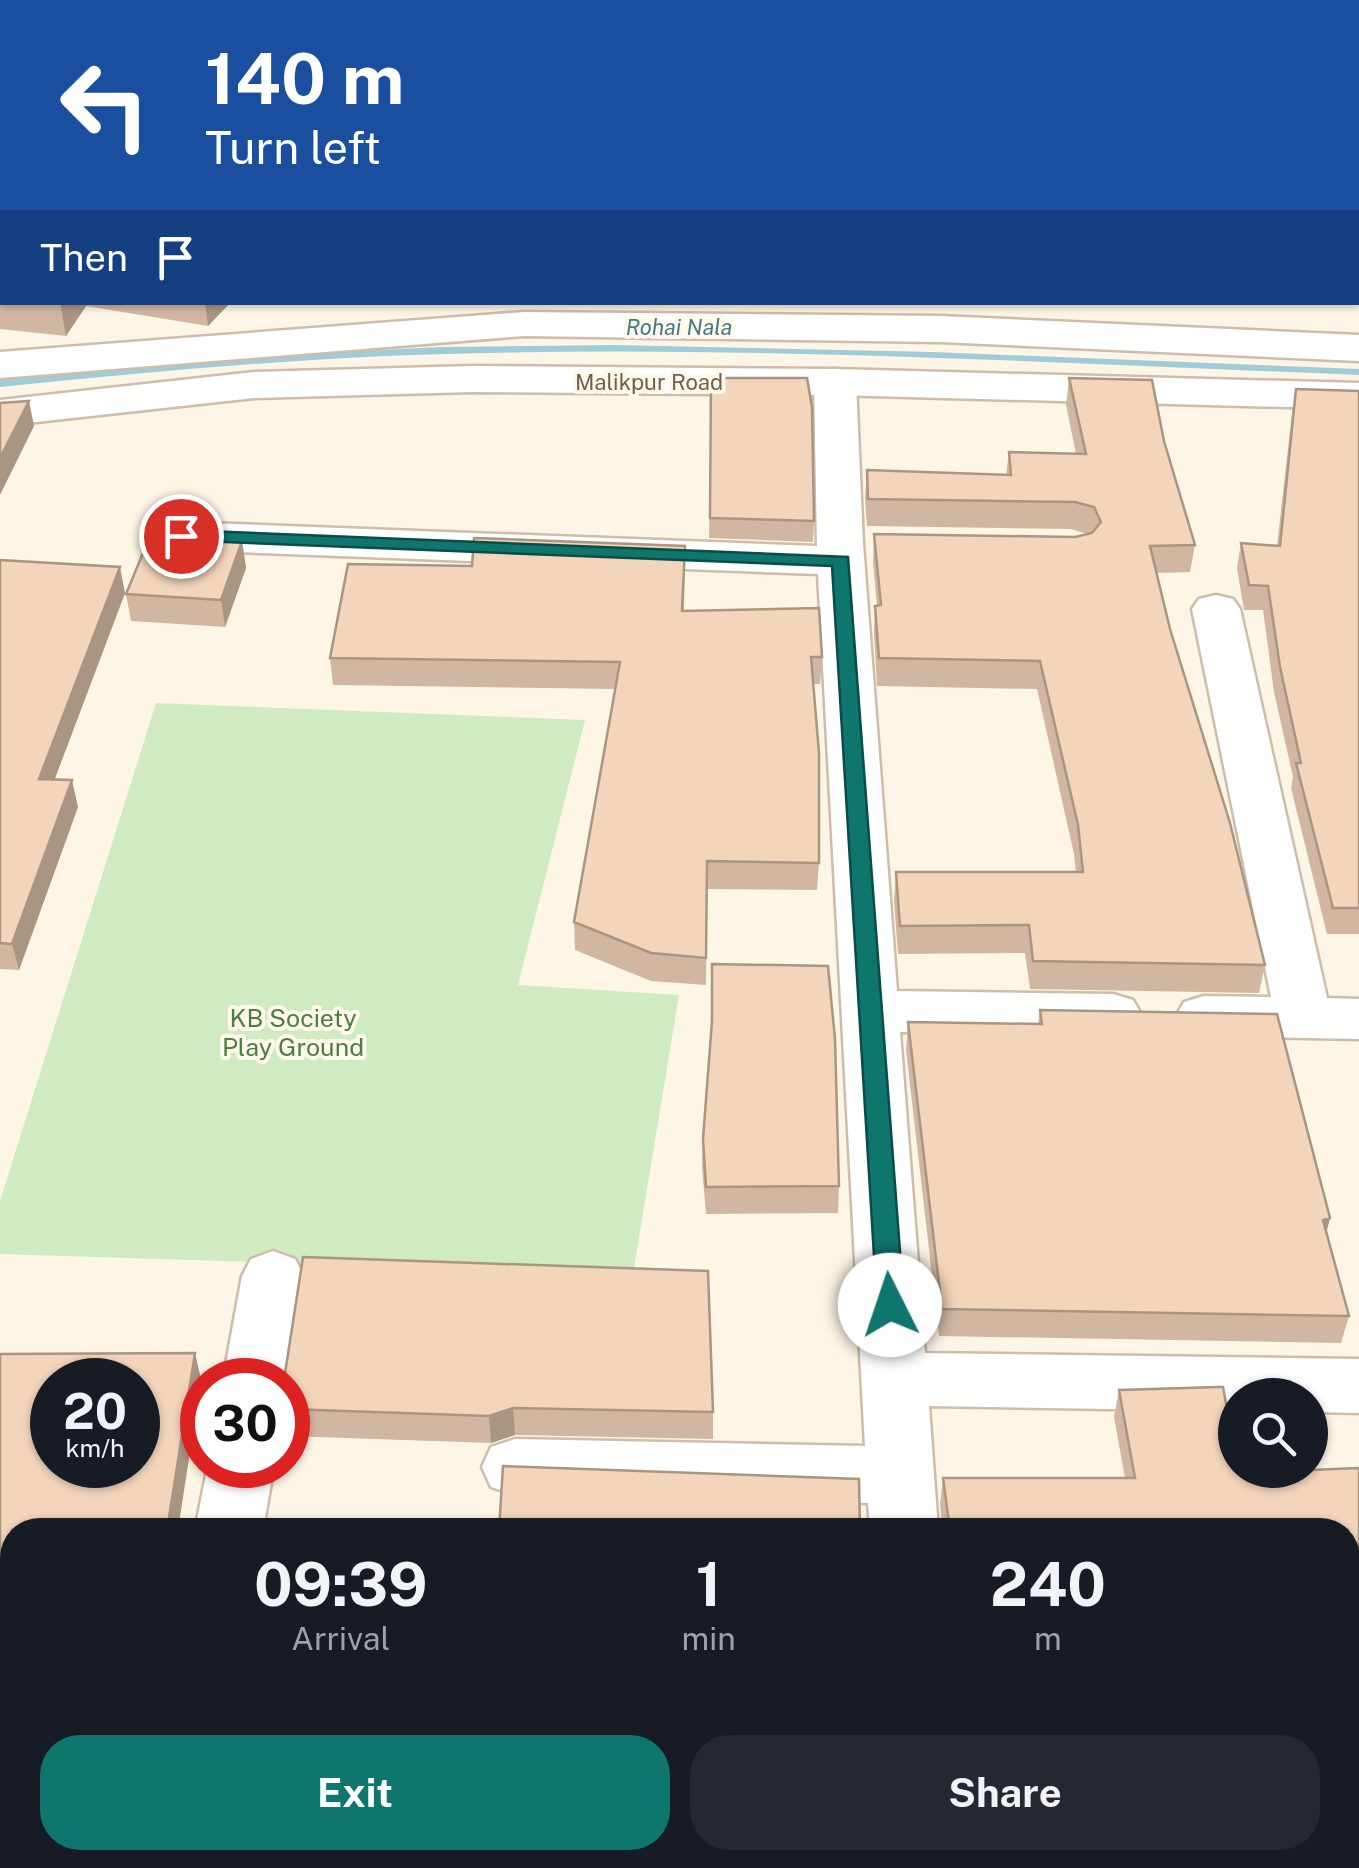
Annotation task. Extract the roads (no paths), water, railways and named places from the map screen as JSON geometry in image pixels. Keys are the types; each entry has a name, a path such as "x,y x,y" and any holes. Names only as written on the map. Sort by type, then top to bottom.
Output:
{"street":[{"path":"253,368 275,305"},
{"path":"0,365 253,368 547,314 940,329 1256,366 1359,348"},
{"name":"Malikpur Road","path":"0,413 253,368 472,379 835,382 1192,394 1256,366 1359,396"},
{"path":"516,1468 902,1503 871,1011 853,550 835,382"},
{"path":"181,536 853,550"},
{"path":"1216,608 1303,1017"},
{"path":"871,1011 1359,1019"},
{"path":"259,1358 273,1276"},
{"path":"895,1379 1359,1386"},
{"path":"232,1518 237,1488"}],"waterway":[{"name":"Rohai Nala","path":"0,383 315,356 505,349 825,352 1359,372"}],"park label":[{"name":"KB Society Play Ground","path":"293,1032"}]}
